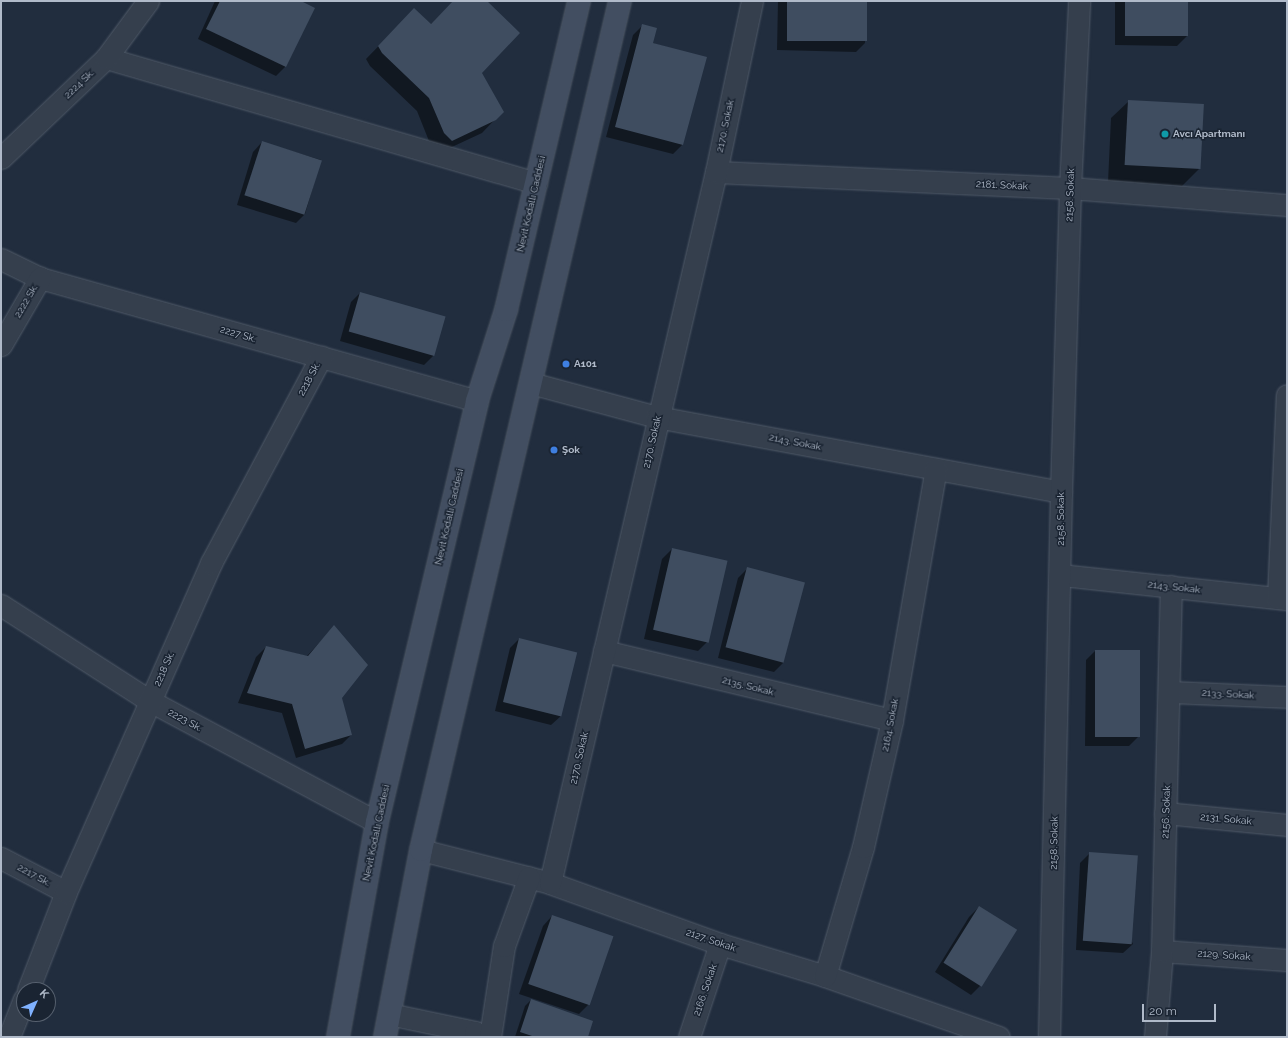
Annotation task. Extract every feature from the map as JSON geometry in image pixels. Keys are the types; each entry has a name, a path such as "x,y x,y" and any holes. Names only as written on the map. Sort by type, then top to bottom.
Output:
{"main road":[{"name":"Nevit Kodallı Caddesi","path":"338,1037 377,822 477,401 506,310 579,1"},
{"path":"385,1037 421,850 620,1"}],"street":[{"name":"2224 Sk.","path":"1,158 106,58 148,1"},
{"name":"2170. Sokak","path":"550,883 657,417 716,172 752,1"},
{"name":"2158. Sokak","path":"1049,1037 1061,575 1061,492 1070,188 1078,1"},
{"path":"106,58 536,183"},
{"name":"2181. Sokak","path":"716,172 1070,188 1287,205"},
{"name":"2227 Sk.","path":"1,259 40,278 477,401"},
{"name":"2222 Sk.","path":"1,346 40,278"},
{"name":"2218 Sk.","path":"31,982 66,892 211,563 321,357"},
{"name":"2143. Sokak","path":"530,383 657,417 1061,492"},
{"path":"1282,598 1287,403"},
{"name":"2164. Sokak","path":"825,976 864,847 892,720 936,469"},
{"name":"2143. Sokak","path":"1061,575 1282,598"},
{"name":"2156. Sokak","path":"1155,1037 1162,951 1171,586"},
{"name":"2223 Sk.","path":"1,605 150,701 377,822"},
{"name":"2135. Sokak","path":"604,651 892,720"},
{"name":"2133. Sokak","path":"1169,692 1287,698"},
{"name":"2131. Sokak","path":"1165,813 1287,824"},
{"name":"2127. Sokak","path":"421,850 550,883 720,944 825,976 999,1037"},
{"name":"2217 Sk.","path":"1,858 66,892"},
{"path":"490,1037 504,946 529,877"},
{"name":"2166. Sokak","path":"689,1037 720,944"},
{"name":"2129. Sokak","path":"1162,951 1287,960"},
{"path":"389,1014 475,1032 480,1037"},
{"path":"9,1037 16,1019"}],"building":[{"path":"220,1 301,1 315,8 286,67 206,29"},
{"path":"453,1 487,1 520,33 482,73 504,112 496,120 452,141 444,133 429,98 382,53 378,46 414,8 431,24"},
{"path":"787,1 867,1 867,41 787,41"},
{"path":"1125,1 1188,1 1188,36 1125,36"},
{"path":"642,24 657,28 653,43 707,57 683,145 615,127"},
{"name":"Avcı Apartmanı","path":"1128,100 1204,104 1200,169 1125,165"},
{"path":"262,141 322,160 304,215 244,195"},
{"path":"360,292 446,317 434,356 349,331"},
{"path":"672,548 728,561 709,643 653,630"},
{"path":"747,567 805,583 783,663 726,647"},
{"path":"334,625 368,665 342,698 352,735 305,749 292,704 247,693 266,646 308,656"},
{"path":"519,638 577,653 561,717 503,702"},
{"path":"1095,650 1140,650 1140,737 1095,737"},
{"path":"1089,852 1138,855 1132,944 1083,941"},
{"path":"979,906 1017,930 982,987 943,963"},
{"path":"552,915 613,936 590,1005 528,984"},
{"path":"531,999 593,1021 588,1037 535,1037 520,1032"}],"place":[{"name":"Avcı Apartmanı","path":"1165,134"},
{"name":"A101","path":"566,364"},
{"name":"Şok","path":"554,450"}]}
